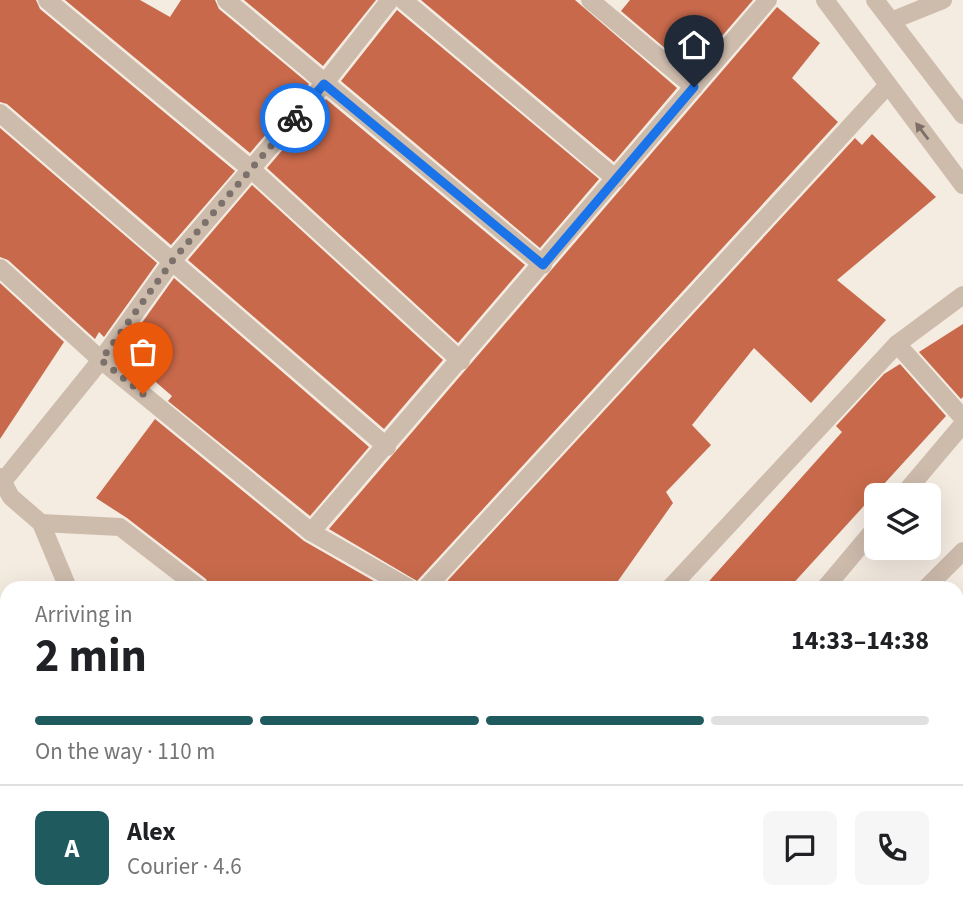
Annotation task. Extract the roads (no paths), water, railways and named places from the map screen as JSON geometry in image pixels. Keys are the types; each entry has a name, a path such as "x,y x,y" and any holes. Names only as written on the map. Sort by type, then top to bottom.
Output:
{"street":[{"path":"47,0 252,170 461,361"},
{"path":"226,0 543,265"},
{"path":"190,581 120,527 41,523 6,502 2,478 101,360 173,260 324,84 390,0"},
{"path":"403,0 616,178"},
{"path":"590,0 694,87"},
{"path":"311,532 461,361 768,0"},
{"path":"825,0 963,185"},
{"path":"876,0 963,115"},
{"path":"891,21 943,0"},
{"path":"432,581 888,85"},
{"path":"0,113 387,447"},
{"path":"0,268 101,360 311,532 397,581"},
{"path":"677,581 897,345 963,295"},
{"path":"897,345 963,418"},
{"path":"913,483 963,424"},
{"path":"41,523 65,581"},
{"path":"831,581 864,542"},
{"path":"933,581 963,551"}]}
